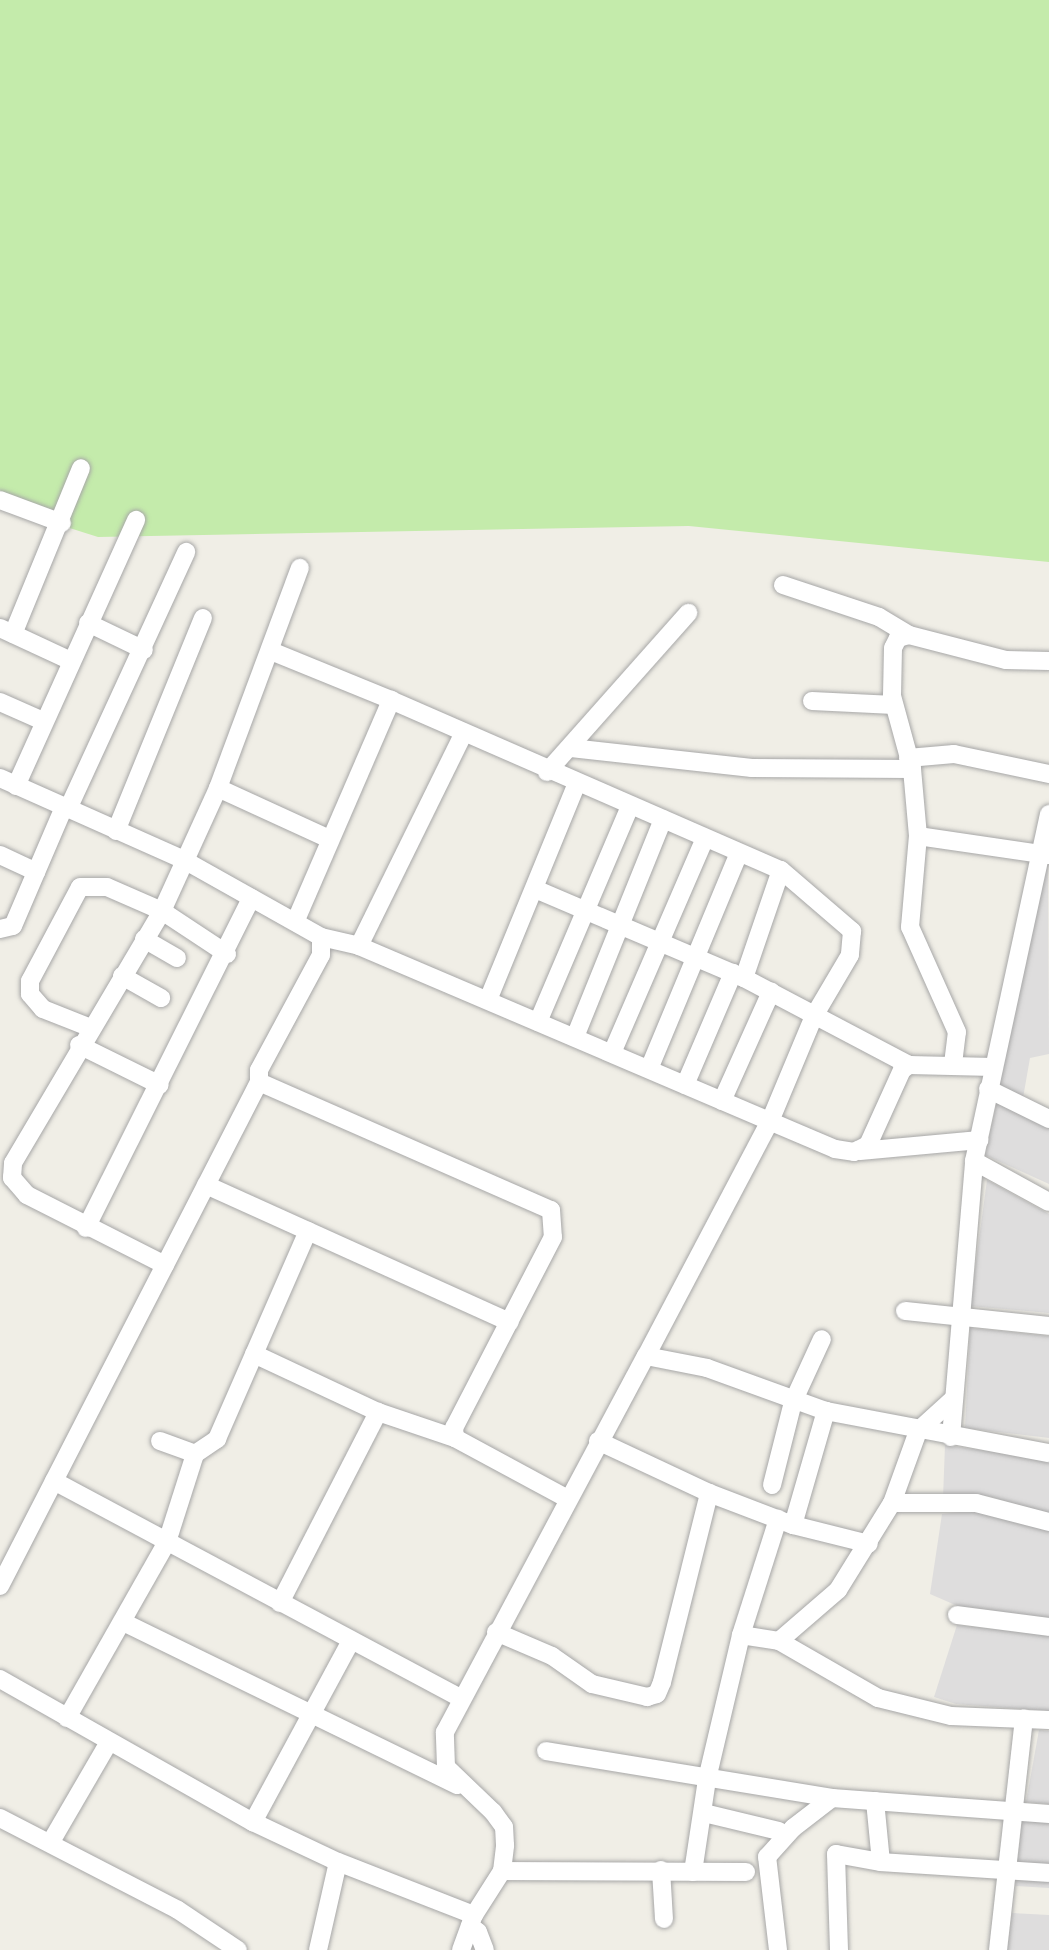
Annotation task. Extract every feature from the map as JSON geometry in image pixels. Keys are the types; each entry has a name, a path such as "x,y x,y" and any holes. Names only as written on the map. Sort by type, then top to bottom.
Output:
{"street":[{"path":"71,661 6,631 62,523 81,468"},
{"path":"0,500 62,523"},
{"path":"136,520 43,721 8,782 184,860 296,920 321,937 359,946 835,1149 860,1151 979,1140"},
{"path":"0,929 13,926 144,650 186,552"},
{"path":"165,1265 86,1228 27,1195 12,1178 13,1163 79,1045 162,911 218,788 300,568"},
{"path":"783,585 879,617 909,635 1006,660 1049,661"},
{"path":"547,772 688,613"},
{"path":"108,828 203,618"},
{"path":"88,623 144,650"},
{"path":"909,635 898,638 893,648 894,705 910,763 918,836 910,927 957,1032 953,1064"},
{"path":"271,651 391,700 463,735 663,819 704,840 781,870 842,919 854,938 814,1016 770,1121 646,1356 566,1498 445,1732 446,1767 504,1827 502,1871 472,1920 461,1950"},
{"path":"296,920 327,838 391,700"},
{"path":"812,701 894,705"},
{"path":"0,702 43,721"},
{"path":"359,946 463,735"},
{"path":"571,748 752,768 910,763 954,754 1049,774"},
{"path":"488,1000 576,785"},
{"path":"218,788 327,838"},
{"path":"538,1022 630,806"},
{"path":"951,1437 958,1318 974,1161 1044,853 1049,814"},
{"path":"575,1037 623,926 663,819"},
{"path":"918,836 1044,853"},
{"path":"612,1053 704,840"},
{"path":"649,1069 739,853"},
{"path":"0,855 36,872"},
{"path":"685,1085 739,976 781,870"},
{"path":"91,1028 43,1009 30,994 30,981 76,892 92,885 107,887 162,911 227,954"},
{"path":"535,889 739,976 909,1065 993,1067"},
{"path":"86,1228 227,954 251,898"},
{"path":"0,1586 259,1082 259,1070 321,955 321,937"},
{"path":"144,939 177,958"},
{"path":"122,976 161,998"},
{"path":"722,1101 771,992"},
{"path":"79,1045 160,1085"},
{"path":"860,1151 909,1065"},
{"path":"259,1082 551,1210 553,1237 454,1428 455,1438"},
{"path":"988,1089 1049,1119"},
{"path":"974,1161 1049,1202"},
{"path":"206,1185 510,1322"},
{"path":"67,1718 167,1542 195,1454 217,1439 308,1231"},
{"path":"905,1311 1049,1326"},
{"path":"772,1485 793,1402 822,1339"},
{"path":"254,1354 378,1412 455,1438 566,1498"},
{"path":"646,1356 707,1368 793,1402 826,1411 918,1431 1049,1453"},
{"path":"779,1641 838,1590 892,1503 918,1431 953,1399"},
{"path":"693,1872 707,1779 741,1635 826,1411"},
{"path":"280,1603 378,1412"},
{"path":"160,1441 195,1454"},
{"path":"598,1441 709,1493 785,1522 869,1544"},
{"path":"54,1481 461,1698"},
{"path":"496,1632 552,1656 573,1674 647,1697 657,1694 709,1493"},
{"path":"892,1503 976,1503 1049,1522"},
{"path":"957,1615 1049,1627"},
{"path":"123,1622 313,1718 463,1788"},
{"path":"741,1635 779,1641 878,1698 951,1716 1049,1720"},
{"path":"253,1822 313,1718 351,1641"},
{"path":"0,1679 253,1822 472,1920 485,1950"},
{"path":"998,1950 1011,1870 1011,1811 1024,1718"},
{"path":"52,1840 109,1742"},
{"path":"546,1751 832,1798 1049,1814"},
{"path":"778,1950 767,1857 793,1828 832,1798"},
{"path":"875,1801 881,1862"},
{"path":"704,1813 779,1831"},
{"path":"0,1818 52,1840 238,1950"},
{"path":"839,1950 836,1854 881,1862 1049,1873"},
{"path":"318,1950 338,1862"},
{"path":"661,1870 664,1919"},
{"path":"502,1871 746,1872"}],"shaded area":[{"path":"1048,862 1049,1054 1030,1058 1023,1098 997,1085"},
{"path":"997,1101 1049,1127 1049,1184 985,1155"},
{"path":"987,1180 1049,1214 1049,1313 970,1306"},
{"path":"970,1328 1049,1336 1049,1438 965,1428"},
{"path":"945,1445 1049,1460 1049,1514 988,1496 943,1498"},
{"path":"977,1510 1049,1529 1049,1618 969,1611 930,1594 942,1514"},
{"path":"957,1625 1049,1635 1049,1711 956,1704 934,1697"},
{"path":"1039,1730 1049,1731 1049,1804 1026,1802"},
{"path":"1022,1820 1049,1822 1049,1888 1015,1886"},
{"path":"1012,1913 1049,1915 1049,1950 1007,1950"}],"green space":[{"path":"0,0 1049,0 1049,562 689,526 98,537 0,506"}]}
